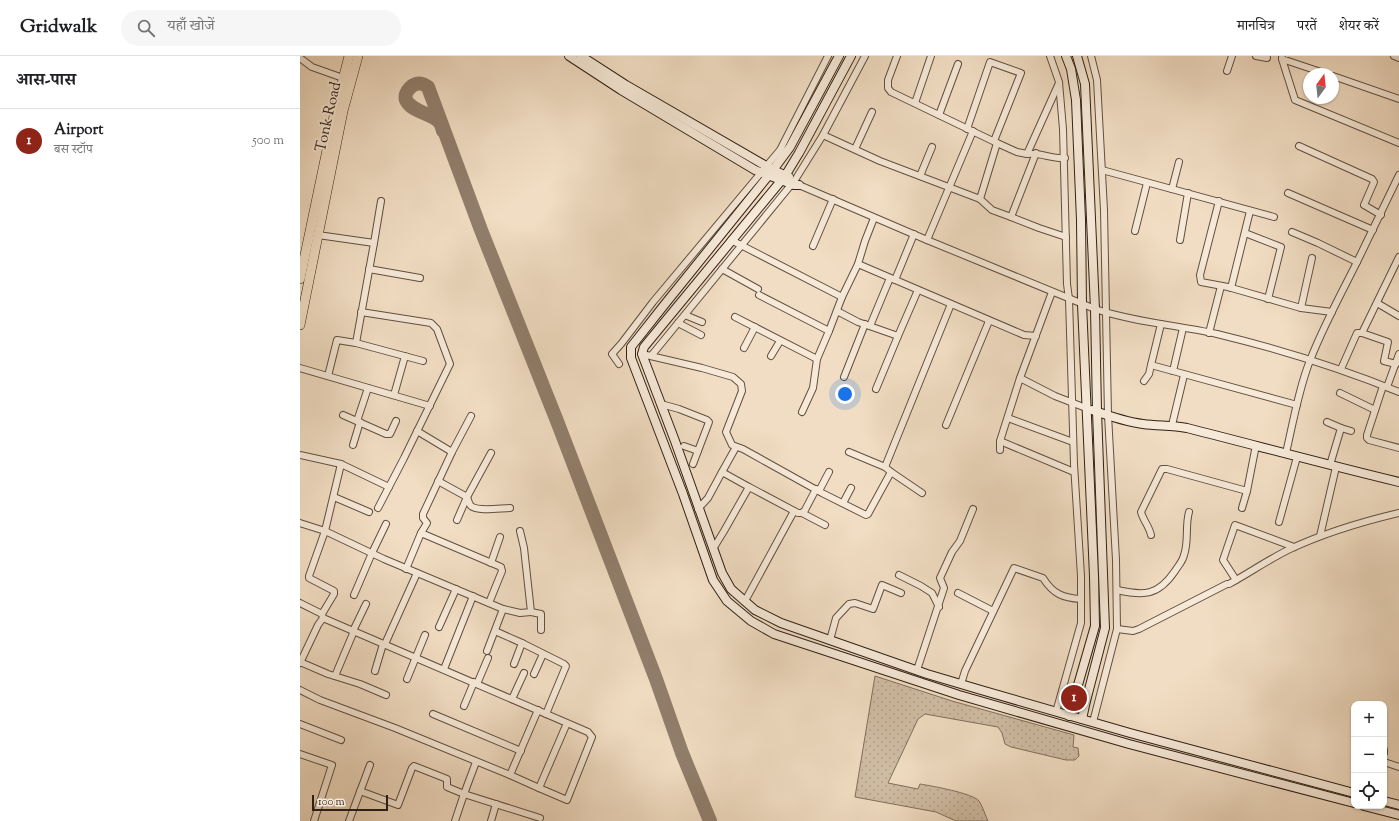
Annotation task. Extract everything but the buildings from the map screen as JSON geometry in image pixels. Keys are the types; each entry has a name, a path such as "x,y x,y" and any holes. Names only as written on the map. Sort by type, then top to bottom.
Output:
{"main road":[{"name":"Tonk Road","path":"300,279 301,268 336,108 349,56"},
{"name":"Tonk Road","path":"300,325 343,111 358,56"}],"street":[{"path":"569,56 621,90 760,173"},
{"path":"581,56 626,85 783,178 874,218 1069,299 1106,313 1209,333 1310,359 1341,369 1399,392"},
{"path":"619,364 612,354 760,173 769,171 828,56"},
{"path":"839,56 790,147 769,171 631,348 631,358 683,494 713,580 727,601 751,621 774,634 959,695 1074,728 1351,802"},
{"path":"851,56 799,153 783,178 644,347 642,354 722,573 731,588 755,610 781,623 915,670 1076,718 1351,792"},
{"path":"651,356 741,245 795,183 866,56"},
{"path":"897,56 888,80 888,88 891,92 1017,152 1027,154 1036,153 1050,157 1065,158"},
{"path":"914,103 931,56"},
{"path":"1050,56 1060,82 1065,158 1067,284 1069,299 1074,472 1080,548 1081,599 1081,623 1056,712"},
{"path":"1066,56 1071,69 1076,100 1081,220 1082,304 1095,626 1074,728"},
{"path":"1076,718 1086,701 1105,628 1095,309 1085,84 1077,56"},
{"path":"1092,56 1097,80 1102,170 1108,415 1117,590 1117,629 1093,722"},
{"path":"1227,72 1232,56"},
{"path":"1256,56 1267,58"},
{"path":"1394,56 1399,58"},
{"path":"300,58 312,67 343,78"},
{"path":"1282,58 1310,68"},
{"path":"1282,58 1295,100 1399,143"},
{"path":"927,240 949,188 970,130 990,62 1021,73 996,142 980,199"},
{"path":"939,115 958,64"},
{"path":"1339,78 1399,99"},
{"path":"1027,154 1060,82"},
{"path":"855,149 872,112"},
{"path":"823,135 949,188 980,199 992,210 1066,238"},
{"path":"1299,146 1372,179 1374,182 1373,186 1364,205 1381,216"},
{"path":"920,176 932,147"},
{"path":"1011,217 1036,153"},
{"path":"1172,189 1179,162"},
{"path":"1102,170 1274,217"},
{"path":"1286,453 1297,405 1310,359 1381,216 1399,175"},
{"path":"1135,231 1147,182"},
{"path":"1180,240 1188,193"},
{"path":"1288,193 1373,230"},
{"path":"814,246 833,199"},
{"path":"356,344 381,200"},
{"path":"1219,201 1200,275 1201,282 1231,288 1301,308 1332,312"},
{"path":"1231,288 1250,211"},
{"path":"802,412 813,388 817,359 842,297 858,264 874,218"},
{"path":"1292,232 1357,262"},
{"path":"318,234 374,244"},
{"path":"844,377 868,325 874,318 914,234"},
{"path":"1245,234 1281,247 1268,299"},
{"path":"731,240 842,297"},
{"path":"1362,333 1399,257"},
{"path":"1301,308 1312,258"},
{"path":"858,264 989,321 1024,335 1036,336"},
{"path":"301,268 311,273"},
{"path":"369,269 420,278"},
{"path":"722,269 758,292 829,331"},
{"path":"1209,333 1221,286"},
{"path":"876,389 918,290"},
{"path":"1000,450 1000,441 1020,378 1052,292"},
{"path":"1377,303 1399,316"},
{"path":"885,467 951,304"},
{"path":"837,311 898,336"},
{"path":"361,312 431,323 437,329 450,364 418,431 378,508"},
{"path":"685,315 702,322"},
{"path":"735,317 817,359"},
{"path":"946,424 989,321"},
{"path":"678,324 701,335"},
{"path":"1144,381 1147,379 1149,374 1161,324"},
{"path":"744,348 755,327"},
{"path":"1174,371 1183,328"},
{"path":"1341,369 1357,333 1362,333 1388,342 1384,361 1396,364"},
{"path":"328,376 337,340 423,361"},
{"path":"771,356 780,341"},
{"path":"631,358 642,354 733,378 741,384 742,391 726,432 732,445 866,515 868,514 891,472"},
{"path":"1399,355 1375,410 1367,435 1367,438 1370,440 1399,448"},
{"path":"394,395 405,356"},
{"path":"1150,365 1297,405"},
{"path":"300,368 430,406"},
{"path":"1172,425 1184,374"},
{"path":"1020,378 1055,396 1127,421 1144,424 1172,425 1399,482"},
{"path":"353,445 368,388"},
{"path":"1340,393 1375,410"},
{"path":"660,404 679,409 707,420 708,425 693,464"},
{"path":"343,415 386,434 390,434 396,420"},
{"path":"406,569 421,533 427,523 423,518 423,514 452,452 471,416"},
{"path":"1008,418 1073,442"},
{"path":"1327,422 1351,431"},
{"path":"1320,536 1333,466 1342,428"},
{"path":"418,431 452,452"},
{"path":"1000,441 1074,472"},
{"path":"1242,508 1256,445"},
{"path":"684,446 698,451"},
{"path":"698,509 708,498 736,447"},
{"path":"849,452 885,467 922,493"},
{"path":"457,520 467,497 491,453"},
{"path":"300,455 341,464 389,487"},
{"path":"1279,522 1297,457"},
{"path":"341,464 325,531 309,576 309,578 334,592 334,594 300,662 386,695"},
{"path":"1151,535 1149,526 1141,512 1162,469 1167,469 1247,491"},
{"path":"722,472 794,511 802,513 825,525"},
{"path":"802,513 829,472"},
{"path":"438,481 467,497 469,504 472,507 478,509 510,508"},
{"path":"713,549 749,487"},
{"path":"843,504 851,488"},
{"path":"334,497 369,512"},
{"path":"910,679 915,670 939,607 944,588 940,578 952,552 960,541 973,509"},
{"path":"745,600 794,511"},
{"path":"1117,590 1134,594 1152,593 1169,580 1184,556 1188,537 1187,520 1189,512"},
{"path":"1117,629 1133,631 1320,536 1353,524 1399,512"},
{"path":"300,523 325,531 406,569 504,609 520,613 531,612 541,614 542,630"},
{"path":"354,595 386,524"},
{"path":"1236,580 1223,560 1235,525 1294,548"},
{"path":"520,531 524,548 531,612"},
{"path":"421,533 501,567 502,571 489,603"},
{"path":"491,563 500,537"},
{"path":"961,684 965,671 1014,568 1043,578 1049,587 1066,598 1081,599"},
{"path":"375,671 384,644 417,573"},
{"path":"899,575 921,586 932,594 939,607"},
{"path":"826,651 836,618 849,604 855,603 873,609 882,585 901,593"},
{"path":"439,627 456,589"},
{"path":"958,593 993,611"},
{"path":"444,669 473,596"},
{"path":"300,603 354,631 588,732 592,737 567,800 395,728 320,700 300,690"},
{"path":"335,676 366,604"},
{"path":"464,706 488,655 495,631 504,609"},
{"path":"495,631 566,666 546,714"},
{"path":"407,679 424,635"},
{"path":"514,664 522,643"},
{"path":"534,674 543,654"},
{"path":"512,699 524,672"},
{"path":"510,775 538,710"},
{"path":"433,714 521,751"},
{"path":"539,788 567,723"},
{"path":"300,724 341,740"},
{"path":"300,754 332,765 314,821"},
{"path":"455,821 476,762"},
{"path":"1387,763 1399,767"},
{"path":"349,821 370,765"},
{"path":"360,791 398,805 412,767 414,766 447,779 446,787 540,818"},
{"path":"1387,802 1399,805"},
{"path":"491,821 496,804"},
{"path":"1376,809 1399,815"}],"shaded area":[{"path":"875,676 952,701 1074,735 1073,747 1078,748 1079,756 1075,760 1066,760 1011,747 1005,744 1002,733 998,727 925,714 918,719 888,783 918,789 920,784 969,795 979,801 988,821 956,821 936,812 855,797"}],"taxiway":[{"path":"443,131 441,125 433,117 412,107 409,104 405,97 410,88 419,83 428,87 481,230 557,421 656,679 682,753 710,821"}],"place":[{"name":"Airport","path":"1074,698"}]}
